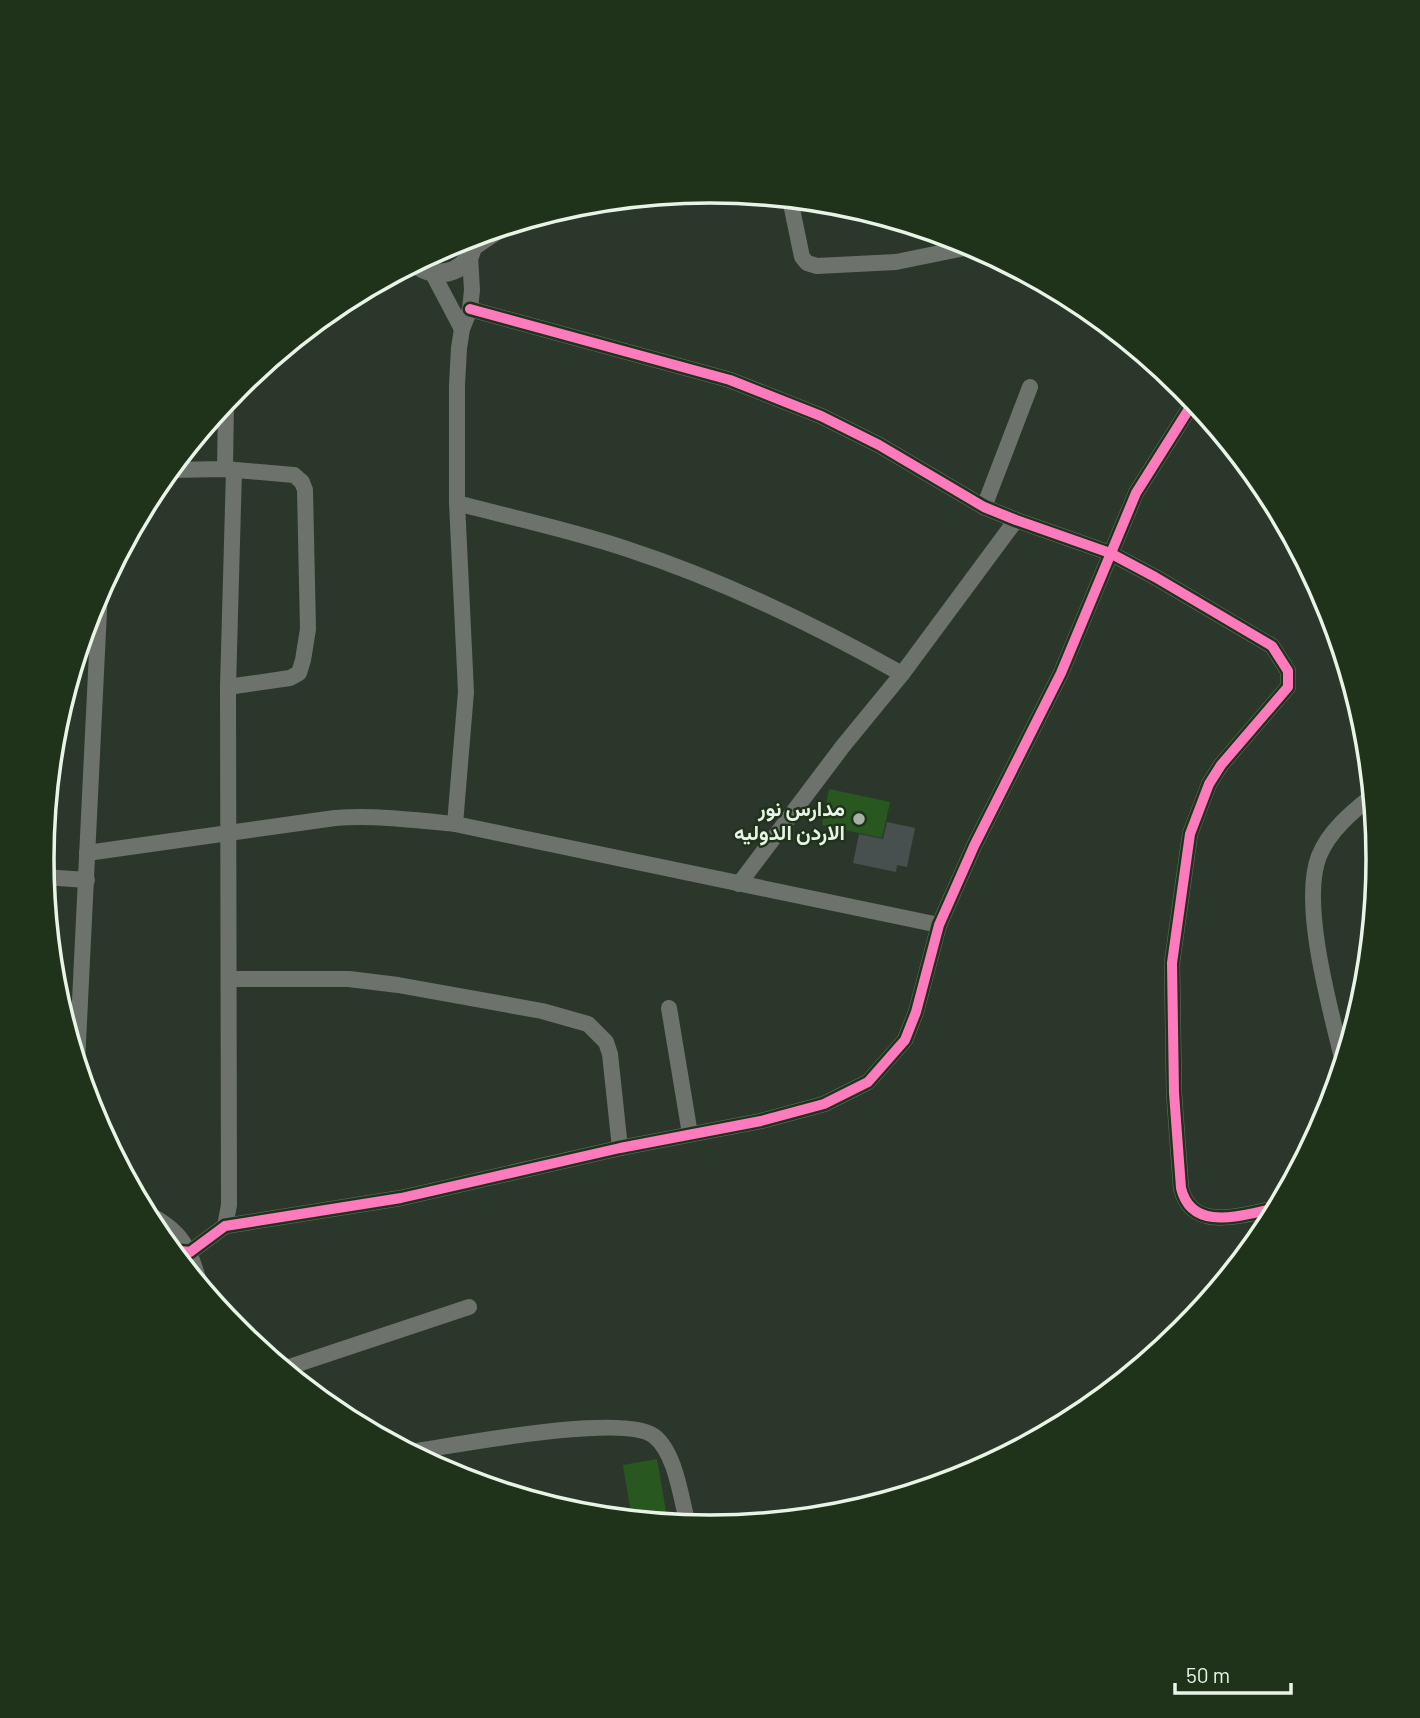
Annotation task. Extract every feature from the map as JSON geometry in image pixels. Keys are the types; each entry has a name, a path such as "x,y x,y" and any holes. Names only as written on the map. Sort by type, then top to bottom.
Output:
{"street":[{"path":"792,209 802,257 807,263 817,266 896,262 954,250"},
{"path":"424,269 454,271 471,248"},
{"path":"455,824 466,692 457,503 457,385 462,329 470,309 473,248"},
{"path":"421,271 462,329"},
{"path":"470,309 730,380 770,394 879,445 984,507 1110,553 1177,589 1272,646 1288,671 1288,687 1221,765 1201,805 1190,834 1172,963 1174,1093 1184,1201 1203,1216 1216,1217 1263,1210"},
{"path":"984,507 1030,387"},
{"path":"185,1252 190,1252 225,1226 401,1198 620,1148 797,1113 847,1095 868,1082 905,1040 916,1012 939,925 985,824 1061,673 1136,493 1188,410"},
{"path":"225,1226 229,1205 230,470 227,416"},
{"path":"183,470 230,470 294,475 305,490 307,629 299,673 290,678 228,687"},
{"path":"457,503 643,554 809,624 902,674"},
{"path":"739,884 843,746 902,674 1016,520"},
{"path":"79,1034 87,880 88,652"},
{"path":"1339,1044 1323,977 1311,894 1319,856 1343,820 1363,804"},
{"path":"86,853 369,816 455,824 939,925"},
{"path":"55,878 87,880"},
{"path":"229,979 348,979 542,1011 580,1020 596,1030 606,1042 610,1054 620,1148"},
{"path":"669,1008 690,1134"},
{"path":"167,1226 177,1231 193,1262"},
{"path":"294,1365 469,1307"},
{"path":"426,1450 570,1430 646,1430 668,1453 685,1514"}],"green space":[{"path":"829,789 890,802 882,838 822,825"},
{"path":"657,1459 666,1513 630,1510 623,1465"}],"building":[{"path":"887,822 915,828 907,867 897,865 896,872 853,863 859,834 883,839"}],"cycle path":[{"path":"470,309 730,380 821,416 879,445 984,507 1110,553 1272,646 1288,671 1288,687 1221,765 1209,784 1190,834 1172,963 1174,1093 1181,1188 1187,1202 1196,1211 1208,1216 1221,1218 1263,1211"},
{"path":"185,1252 190,1252 225,1226 401,1198 620,1148 761,1121 824,1104 868,1082 905,1040 916,1012 939,925 974,846 1061,673 1136,493 1188,410"}],"place":[{"name":"مدارس نور الاردن الدوليه","path":"859,819"}]}
